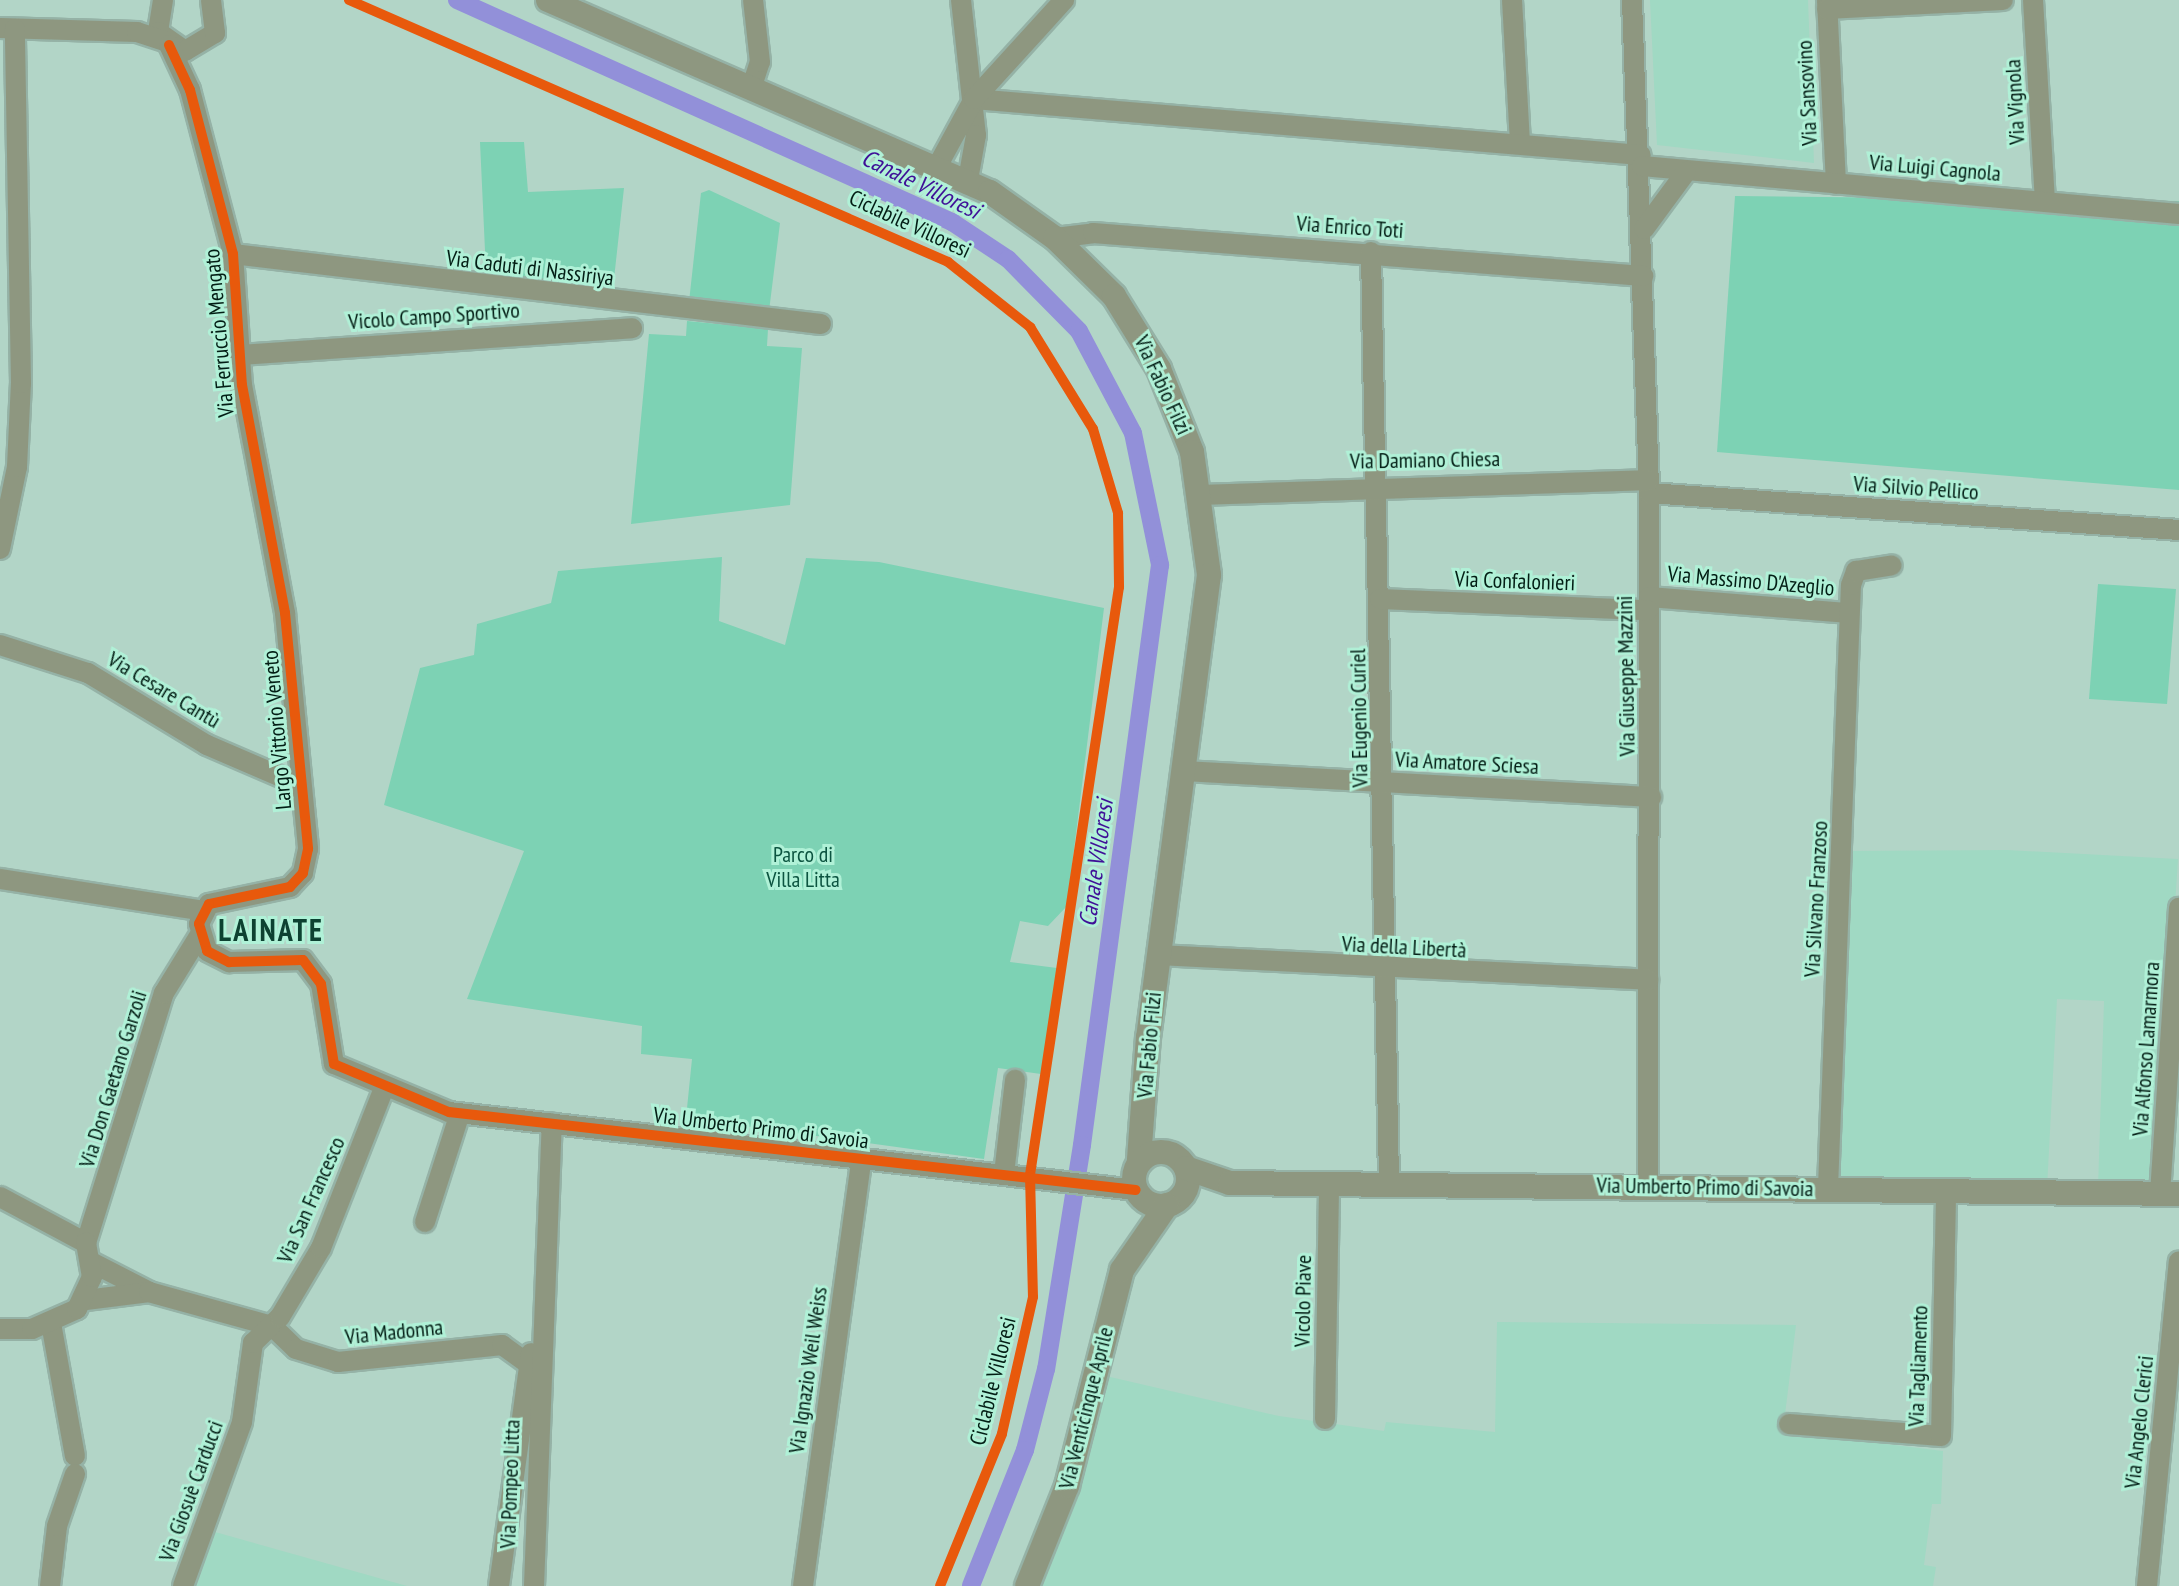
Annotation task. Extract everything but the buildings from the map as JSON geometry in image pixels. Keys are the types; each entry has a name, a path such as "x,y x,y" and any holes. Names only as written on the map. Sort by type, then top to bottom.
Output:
{"street":[{"path":"163,0 156,24 167,43"},
{"name":"Via Ferruccio Mengato","path":"190,90 202,46 217,24 211,0"},
{"name":"Via Fabio Filzi","path":"548,0 968,180 1055,238 1138,329 1182,418 1202,495 1209,575 1158,955 1139,1161 1149,1196"},
{"path":"752,86 760,62 753,0"},
{"path":"961,0 974,99 975,159 968,180"},
{"path":"938,165 974,99 1064,0"},
{"path":"1512,0 1520,144"},
{"name":"Via Giuseppe Mazzini","path":"1632,0 1642,160 1649,486 1651,797 1648,1186"},
{"path":"1827,4 2003,0"},
{"name":"Via Vignola","path":"2033,0 2045,201"},
{"name":"Via Sansovino","path":"1827,4 1836,184"},
{"path":"0,549 10,423 7,29 137,32 167,43 202,46"},
{"name":"Via Ferruccio Mengato","path":"167,43 190,90 233,254 240,355 276,577"},
{"name":"Via Luigi Cagnola","path":"974,99 1520,144 1642,160 1686,172 2179,214"},
{"path":"1643,230 1686,172"},
{"name":"Via Enrico Toti","path":"1055,238 1069,232 1371,252 1643,276"},
{"name":"Via Eugenio Curiel","path":"1371,252 1388,971 1389,1184"},
{"name":"Via Caduti di Nassiriya","path":"233,254 821,324"},
{"name":"Vicolo Campo Sportivo","path":"240,355 632,328"},
{"name":"Via Damiano Chiesa","path":"1202,495 1377,484 1649,486"},
{"name":"Via Silvio Pellico","path":"1649,486 2179,530"},
{"name":"Via Silvano Franzoso","path":"1828,1188 1849,613 1856,571 1892,565"},
{"name":"Largo Vittorio Veneto","path":"201,924 222,897 281,891 299,879 308,849 276,577"},
{"name":"Via Confalonieri","path":"1380,599 1648,604"},
{"name":"Via Massimo D'Azeglio","path":"1648,604 1849,613"},
{"name":"Via Cesare Cantù","path":"0,645 88,673 207,745 286,779 301,777"},
{"name":"Via Amatore Sciesa","path":"1185,771 1651,797"},
{"path":"0,879 172,904 201,924"},
{"name":"Via Alfonso Lamarmora","path":"2170,1194 2179,908"},
{"name":"Via Umberto Primo di Savoia","path":"201,924 220,960 290,957 308,964 321,984 331,1058 384,1088 460,1113 861,1161 1043,1176 1149,1196 1230,1183 2170,1194"},
{"name":"Via Don Gaetano Garzoli","path":"86,1300 89,1252 164,993 201,924"},
{"name":"Via della Libertà","path":"1158,955 1388,971 1648,980"},
{"path":"1004,1174 1015,1080"},
{"name":"Via San Francesco","path":"272,1326 321,1248 384,1088"},
{"path":"425,1222 460,1113"},
{"name":"Via Fabio Filzi","path":"1145,1119 1166,1151 1186,1168"},
{"name":"Via Pompeo Litta","path":"499,1586 531,1368 540,1335 552,1123"},
{"path":"1139,1161 1166,1151"},
{"name":"Via Ignazio Weil Weiss","path":"803,1586 861,1161"},
{"path":"1149,1196 1186,1168"},
{"name":"Via Umberto Primo di Savoia","path":"1186,1168 1230,1183"},
{"name":"Vicolo Piave","path":"1325,1419 1329,1184"},
{"name":"Via Tagliamento","path":"1789,1424 1941,1436 1946,1190"},
{"name":"Via Venticinque Aprile","path":"1027,1586 1067,1486 1122,1270 1143,1231 1149,1196"},
{"path":"0,1197 149,1292 272,1326"},
{"name":"Via Angelo Clerici","path":"2147,1586 2179,1262"},
{"path":"0,1329 59,1319 86,1300 149,1292"},
{"path":"50,1586 57,1526 75,1465 59,1319"},
{"name":"Via Madonna","path":"272,1326 296,1349 338,1362 502,1345 531,1368"},
{"name":"Via Giosuè Carducci","path":"183,1586 242,1422 253,1343 272,1326"},
{"name":"Via Pompeo Litta","path":"504,1564 532,1578 531,1368"}],"shaded area":[{"path":"1650,0 1808,0 1814,163 1657,145"},
{"path":"2007,850 2178,859 2157,1189 2098,1188 2104,1001 2057,999 2047,1188 1830,1186 1844,851"},
{"path":"1497,1322 1796,1325 1783,1431 1943,1451 1941,1504 1932,1504 1924,1565 1936,1567 1933,1586 1037,1586 1106,1376 1279,1416 1384,1431 1386,1422 1495,1432"},
{"path":"208,1530 407,1586 188,1586"}],"green space":[{"path":"480,142 524,142 528,192 624,188 613,288 486,272"},
{"path":"709,190 780,223 769,311 689,302 701,193"},
{"path":"1735,196 2179,201 2179,490 1717,452"},
{"path":"687,321 768,329 767,346 802,348 790,505 631,524 649,334 686,336"},
{"name":"Parco di Villa Litta","path":"722,557 719,621 785,645 806,558 879,562 1104,608 1067,906 1048,926 1020,921 1010,962 1057,968 1041,1074 998,1068 984,1159 686,1118 692,1059 641,1054 642,1026 467,999 524,851 384,805 420,668 474,655 477,624 551,603 558,571"},
{"path":"2098,584 2176,589 2167,704 2089,699"}],"waterway":[{"name":"Canale Villoresi","path":"457,0 952,222 1008,259 1079,331 1133,433 1160,565 1082,1145 1046,1369 1025,1450 971,1586"}],"cycle path":[{"name":"Ciclabile Villoresi","path":"349,0 948,262 1030,327 1093,429 1118,513 1119,587 1030,1175 1033,1297 1002,1434 940,1586"},
{"path":"169,45 190,90 233,254 242,385 285,613 308,849 303,873 290,887 209,904 199,924 207,951 229,962 303,960 321,984 334,1064 449,1112 1136,1190"}],"district":[{"name":"LAINATE","path":"271,930"}]}
